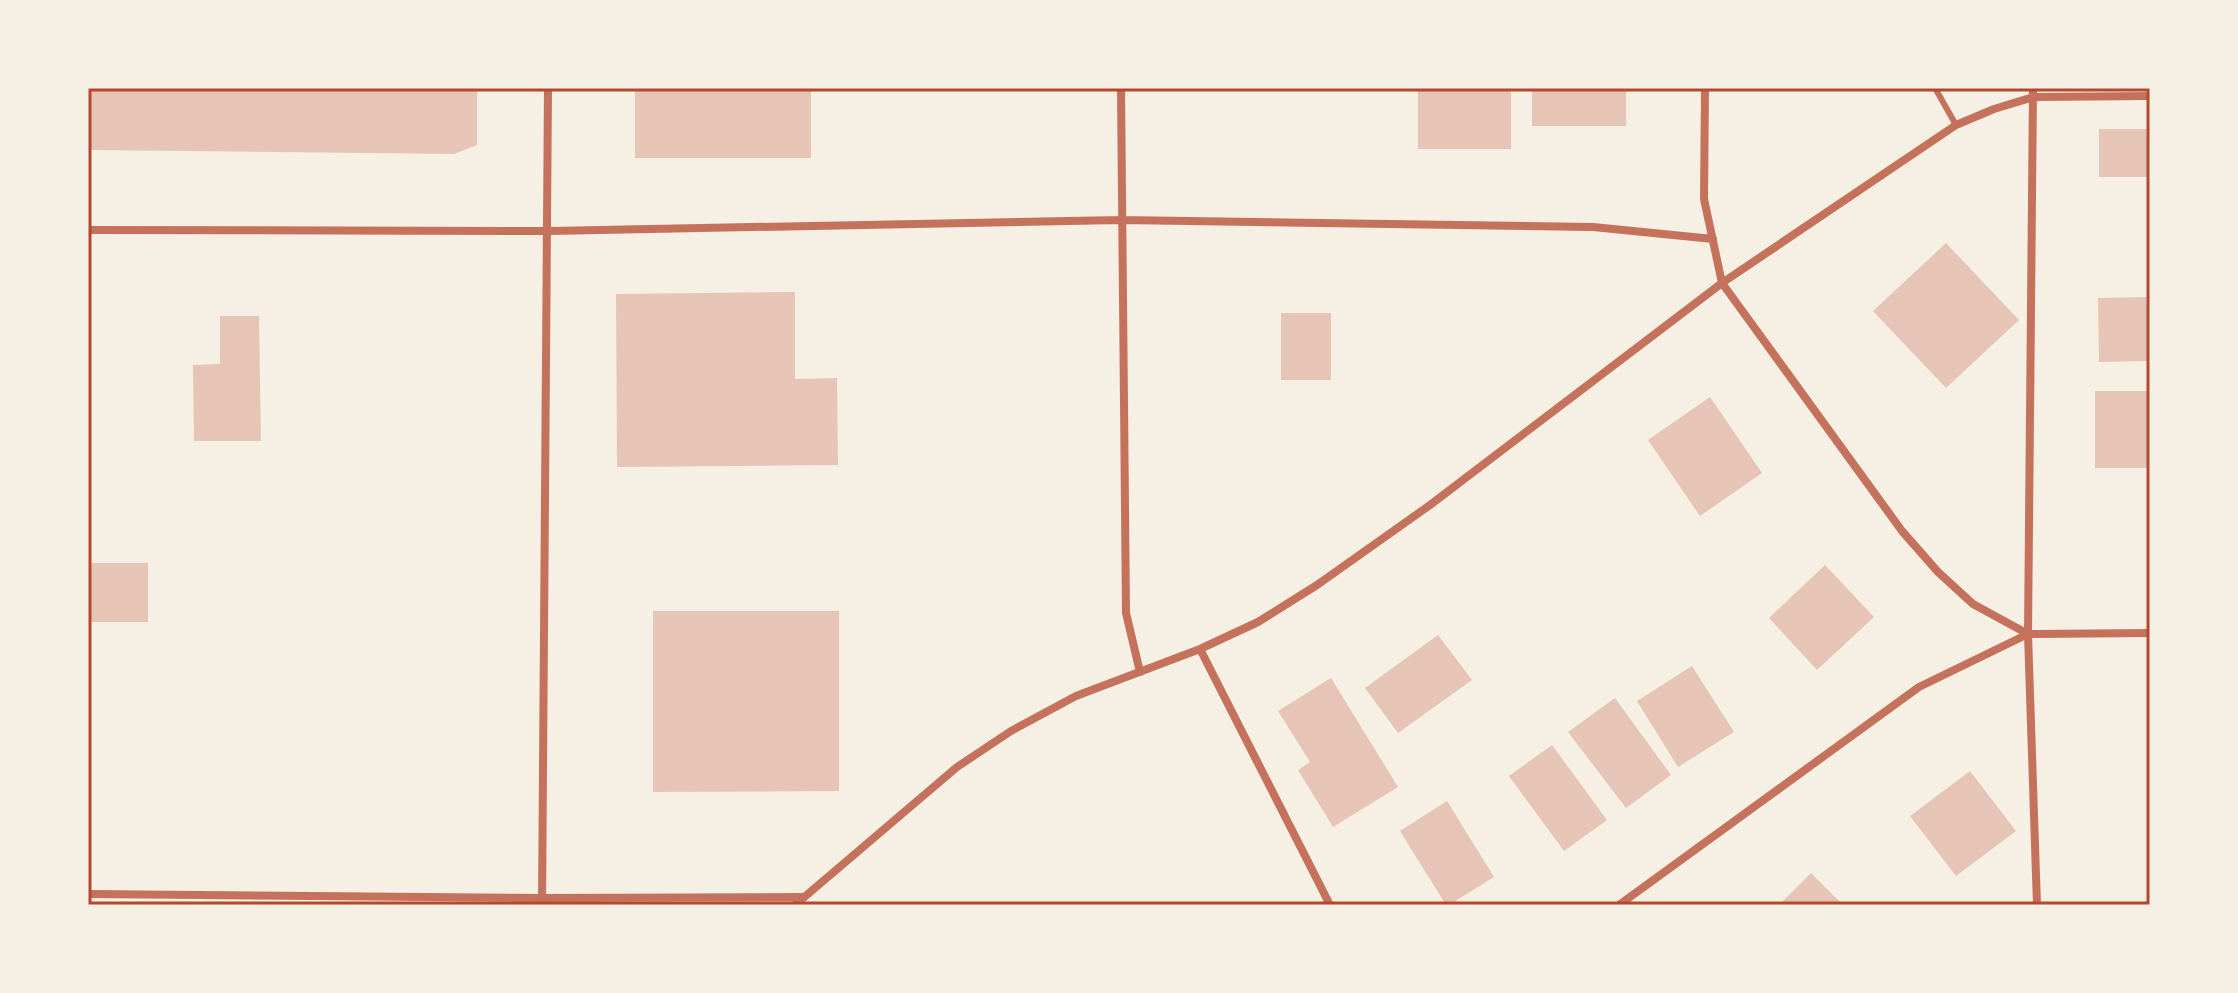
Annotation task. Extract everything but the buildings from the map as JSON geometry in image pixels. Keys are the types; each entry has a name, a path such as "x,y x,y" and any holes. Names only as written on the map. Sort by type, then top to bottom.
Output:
{"street":[{"path":"542,902 548,88"},
{"path":"1121,88 1126,613 1140,672"},
{"path":"1705,88 1704,199 1722,283 1920,552 1973,604 2028,634"},
{"path":"2033,93 2028,634 2037,905"},
{"path":"795,905 957,767 1000,738 1076,696 1200,649 1258,622 1329,576 1430,505 1722,283 1956,125 2033,93 2150,96"},
{"path":"88,230 549,231 1121,220 1593,227 1713,239"},
{"path":"1619,905 1919,687 2028,634 2150,633"},
{"path":"1200,649 1330,905"},
{"path":"88,894 542,902 803,897"}],"lane":[{"path":"1935,88 1956,125"}]}
